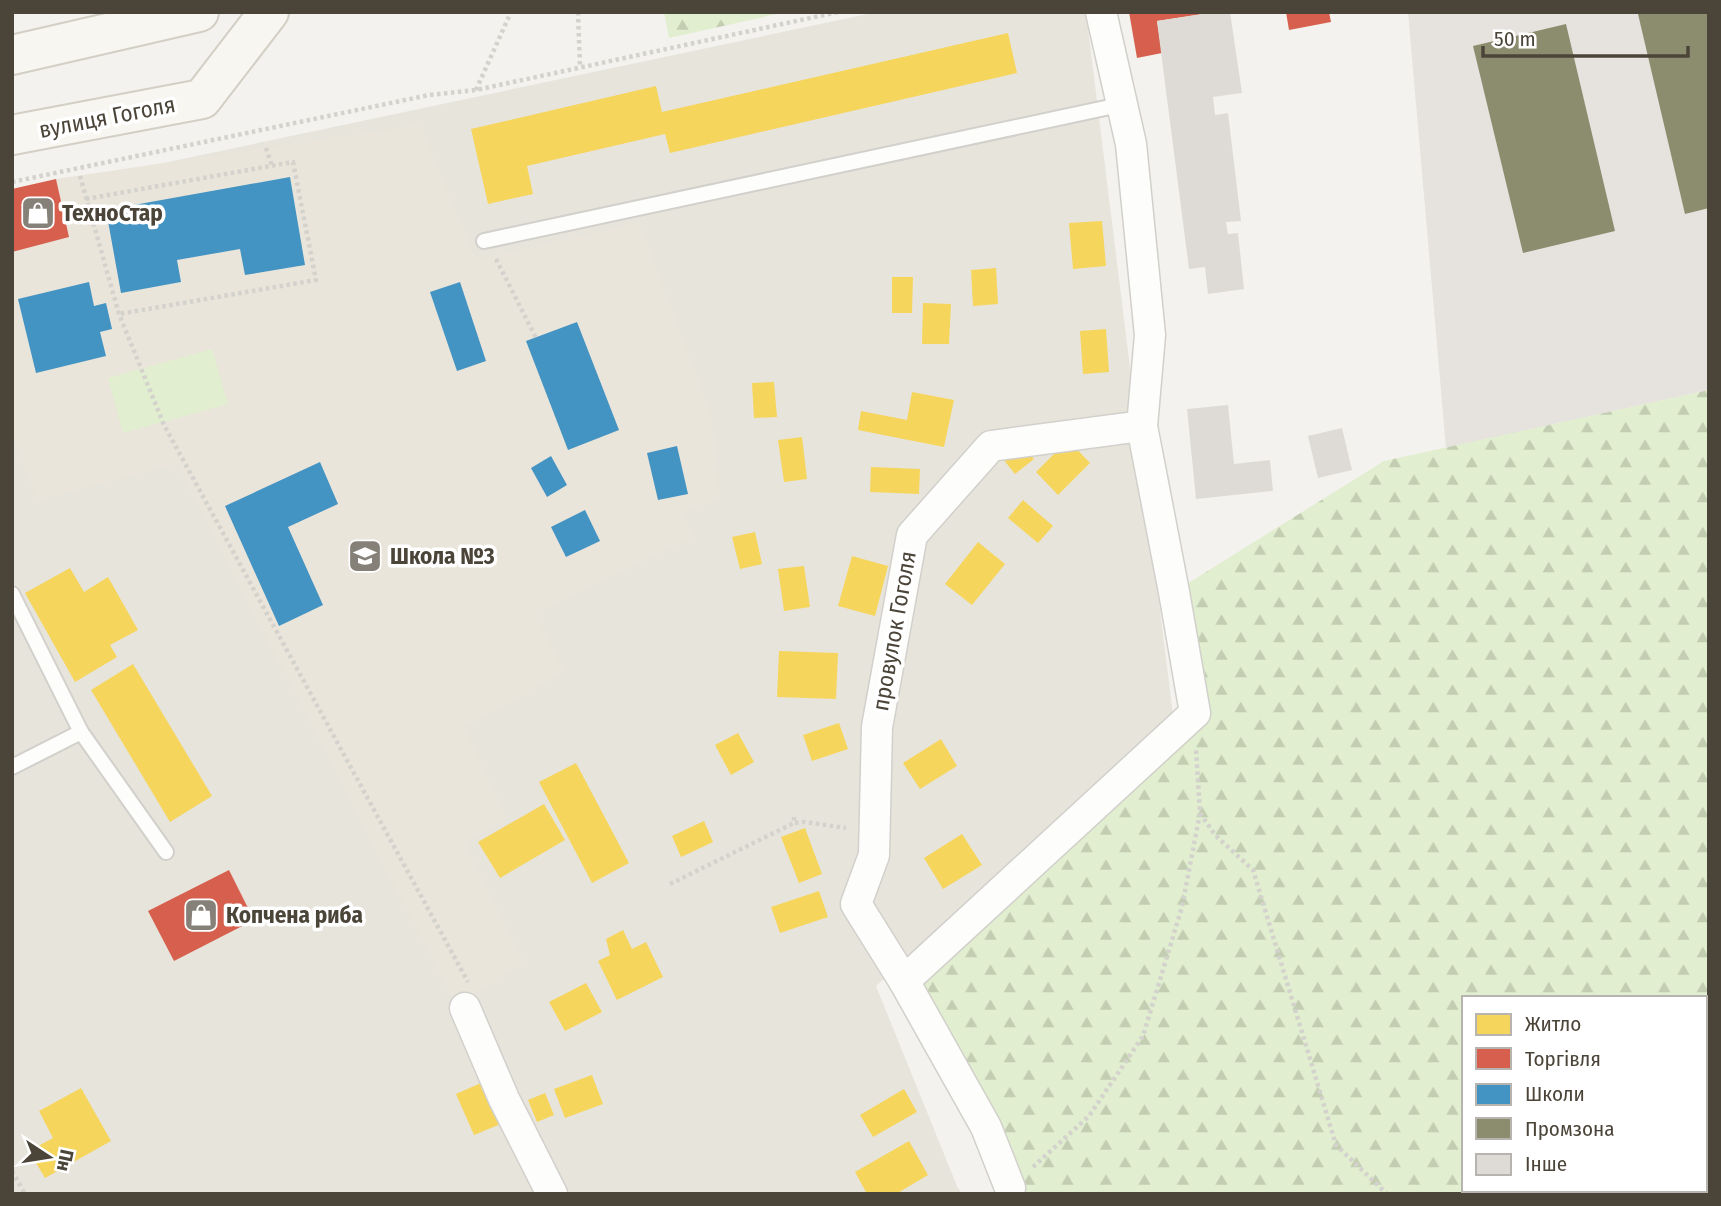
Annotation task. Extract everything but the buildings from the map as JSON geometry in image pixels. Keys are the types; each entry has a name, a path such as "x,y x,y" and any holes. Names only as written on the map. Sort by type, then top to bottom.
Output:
{"street":[{"name":"вулиця Гоголя","path":"12,135 202,99 269,12"},
{"path":"904,981 1195,713 1142,426 1150,335 1131,144 1101,12"},
{"name":"вулиця Гоголя","path":"12,55 186,15 217,29 223,58 202,99"},
{"name":"провулок Гоголя","path":"1010,1188 986,1127 904,981 856,904 874,855 877,727 912,535 991,446 1142,426"},
{"path":"470,1001 504,1099 552,1194"}],"lane":[{"path":"484,241 1124,104"},
{"path":"12,594 81,732 166,852"},
{"path":"12,767 81,732"}],"path":[{"path":"476,90 511,12"},
{"path":"578,12 580,67"},
{"path":"12,182 429,96 476,90 838,12"},
{"path":"266,148 272,166"},
{"path":"86,199 293,162 316,280 119,314"},
{"path":"80,176 119,314 164,425 470,1001"},
{"path":"499,238 494,256 536,338"},
{"path":"1010,1188 1089,1116 1143,1036 1182,907 1200,813 1195,713"},
{"path":"1200,813 1215,835 1253,870 1335,1145 1387,1194"},
{"path":"670,884 794,820 856,830"},
{"path":"12,1171 26,1194"}],"shaded area":[{"path":"877,12 1086,12 1173,715 876,986 962,1194 12,1194 12,195"},
{"path":"1408,12 1709,12 1709,390 1446,448"},
{"name":"Школа №3","path":"420,125 476,260 639,223 711,415 720,497 683,513 694,537 534,613 564,672 464,727 507,818 465,843 524,963 456,1005 177,464 37,500 12,432 12,252 69,237 56,179"}],"green space":[{"path":"664,12 786,12 669,38"},
{"path":"212,349 228,404 123,433 108,378"},
{"path":"1709,390 1709,1194 1009,1194 904,981 1195,713 1174,592 1384,461"}],"place":[{"name":"ТехноСтар","path":"38,213"},
{"name":"Школа №3","path":"365,556"},
{"name":"Копчена риба","path":"201,915"}]}
